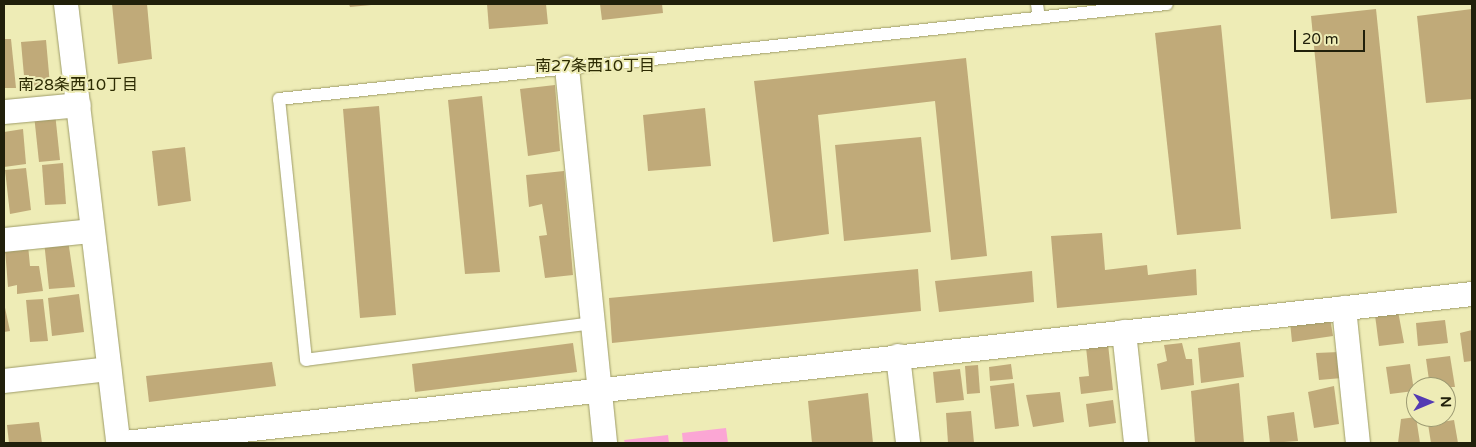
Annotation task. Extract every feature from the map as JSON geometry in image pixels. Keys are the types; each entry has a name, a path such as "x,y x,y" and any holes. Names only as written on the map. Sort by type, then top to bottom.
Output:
{"street":[{"path":"66,4 79,104 91,231 118,443"},
{"path":"567,68 605,443"},
{"path":"4,112 79,104"},
{"path":"4,240 91,231"},
{"path":"125,443 1472,294"},
{"path":"1344,308 1358,443"},
{"path":"1124,332 1136,443"},
{"path":"898,356 908,443"},
{"path":"4,380 109,369"}],"lane":[{"path":"1038,4 1039,18"},
{"path":"593,323 306,360 279,99 1167,4"}],"shaded area":[{"path":"726,428 728,443 683,443 682,433"},
{"path":"668,435 669,443 625,443 624,440"}],"building":[{"path":"112,4 147,4 152,59 118,64"},
{"path":"349,4 371,4 371,5 350,7"},
{"path":"487,4 546,4 548,24 489,29"},
{"path":"600,4 662,4 663,13 602,20"},
{"path":"1376,9 1397,213 1331,219 1311,16"},
{"path":"1472,9 1472,99 1426,103 1417,16"},
{"path":"1221,25 1241,229 1177,235 1155,33"},
{"path":"4,39 11,39 16,88 4,88"},
{"path":"46,40 50,85 25,87 21,42"},
{"path":"966,58 987,256 951,260 935,101 818,115 829,234 773,242 754,81"},
{"path":"555,85 560,151 528,156 520,89"},
{"path":"482,96 500,272 465,274 448,100"},
{"path":"379,106 396,315 360,318 343,109"},
{"path":"705,108 711,166 648,171 643,115"},
{"path":"55,113 60,160 39,162 34,115"},
{"path":"23,129 26,164 4,167 4,132"},
{"path":"921,137 931,232 844,241 835,145"},
{"path":"185,147 191,201 158,206 152,151"},
{"path":"63,163 66,204 45,205 42,165"},
{"path":"26,168 31,210 10,214 5,170"},
{"path":"564,171 573,275 545,278 539,236 547,235 542,204 529,207 526,175"},
{"path":"1102,233 1105,270 1147,265 1148,275 1196,269 1197,295 1057,308 1051,236"},
{"path":"68,240 75,287 49,289 44,241"},
{"path":"28,245 30,266 39,266 43,291 17,294 17,285 8,287 5,249"},
{"path":"918,269 921,311 612,343 609,298"},
{"path":"1032,271 1034,302 939,312 935,281"},
{"path":"79,294 84,332 52,336 48,298"},
{"path":"43,299 48,341 30,342 26,300"},
{"path":"4,303 10,331 4,332"},
{"path":"1398,311 1404,343 1379,346 1375,315"},
{"path":"1330,318 1333,336 1292,342 1290,322"},
{"path":"1445,320 1448,343 1418,346 1416,323"},
{"path":"1472,330 1472,361 1464,362 1460,333"},
{"path":"1240,342 1244,377 1201,383 1198,348"},
{"path":"573,343 577,372 415,392 412,364"},
{"path":"1182,343 1186,359 1192,359 1194,385 1161,390 1157,364 1167,361 1164,345"},
{"path":"1108,344 1113,390 1081,394 1079,377 1089,376 1086,347"},
{"path":"1339,352 1342,378 1319,380 1316,353"},
{"path":"1450,356 1453,377 1429,377 1426,359"},
{"path":"272,362 276,386 149,402 146,376"},
{"path":"1011,364 1013,379 990,381 989,367"},
{"path":"1410,364 1412,377 1406,377 1406,392 1390,394 1386,367"},
{"path":"978,365 980,393 967,394 965,366"},
{"path":"960,369 964,400 936,403 933,372"},
{"path":"1014,383 1019,426 995,429 990,386"},
{"path":"1239,383 1244,443 1195,443 1191,391"},
{"path":"1334,386 1339,424 1314,428 1308,392"},
{"path":"1060,392 1064,422 1033,427 1026,395"},
{"path":"868,393 873,443 812,443 808,401"},
{"path":"1113,400 1116,423 1089,427 1086,404"},
{"path":"971,411 974,443 948,443 946,413"},
{"path":"1294,412 1298,441 1270,443 1267,416"},
{"path":"1406,418 1406,427 1418,427 1420,443 1398,443 1401,419"},
{"path":"39,422 42,443 9,443 7,425"},
{"path":"1428,427 1455,427 1458,443 1431,443"}],"district":[{"name":"南27条西10丁目","path":"595,66"},
{"name":"南28条西10丁目","path":"78,85"}]}
